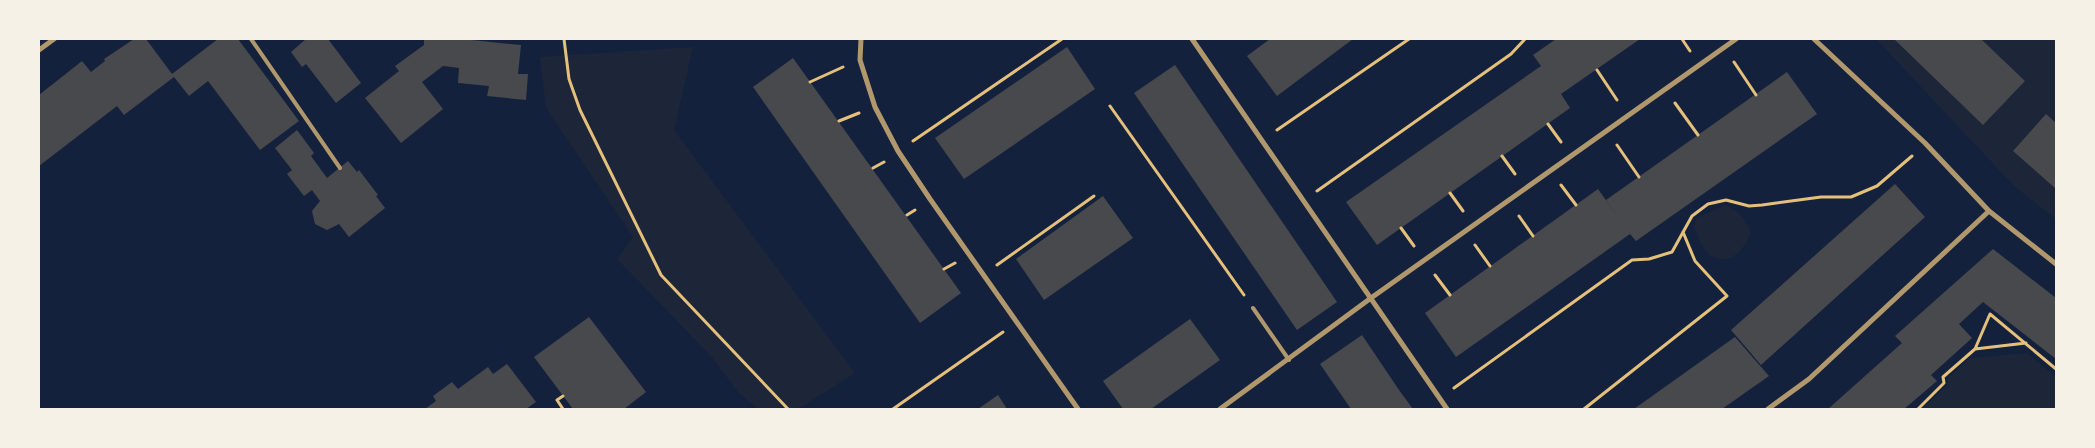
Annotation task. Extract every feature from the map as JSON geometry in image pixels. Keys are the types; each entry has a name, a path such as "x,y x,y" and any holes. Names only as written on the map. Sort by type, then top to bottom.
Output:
{"street":[{"path":"39,50 54,39"},
{"path":"861,39 860,60 876,106 898,151 982,275 1078,409"},
{"path":"1192,39 1305,200 1447,409"},
{"path":"1220,409 1371,298 1736,39"},
{"path":"1814,39 1925,143 1988,211 2056,264"},
{"path":"1768,409 1809,379 1988,211"}],"lane":[{"path":"252,39 340,168"},
{"path":"1253,308 1288,360"}],"path":[{"path":"564,39 569,79 580,110 661,275 788,409"},
{"path":"898,151 1062,39"},
{"path":"1276,131 1408,39"},
{"path":"1305,200 1511,54 1525,39"},
{"path":"1724,47 1756,95"},
{"path":"810,82 860,60"},
{"path":"1597,70 1628,116"},
{"path":"1665,90 1698,135"},
{"path":"1110,106 1253,308"},
{"path":"1606,131 1639,177"},
{"path":"1439,399 1632,260 1649,259 1672,252 1692,216 1708,204 1726,200 1749,206 1821,197 1852,197 1877,186 1925,143"},
{"path":"1551,171 1576,205"},
{"path":"982,275 1094,196"},
{"path":"1508,201 1533,236"},
{"path":"1584,409 1727,296 1695,261 1683,233 1686,227"},
{"path":"1466,232 1490,266"},
{"path":"1918,409 1944,383 1943,377 1975,349 1990,314 2056,369"},
{"path":"894,409 1016,323"},
{"path":"1975,349 2026,343"},
{"path":"563,396 557,400 563,409"}],"shaded area":[{"path":"1876,39 2056,39 2056,219 2015,187"},
{"path":"693,47 674,130 855,373 798,409 758,409 738,392 711,356 617,259 633,237 546,108 540,57"},
{"path":"1725,205 1741,216 1751,233 1745,245 1735,255 1724,259 1707,253 1694,228 1697,218"},
{"path":"2027,353 2056,377 2056,409 1922,409 1948,384 1948,378 1970,358"}],"building":[{"path":"134,39 146,39 172,74 218,39 238,39 299,121 260,150 208,81 189,96 174,77 124,115 117,106 39,166 39,95 82,61 91,72 105,61 104,59"},
{"path":"306,39 328,39 361,83 336,103 306,64 302,67 291,52"},
{"path":"424,39 462,39 521,45 518,74 528,74 526,100 487,96 489,86 458,83 459,68 443,66 422,82 443,109 401,143 365,98 399,71 395,66 424,45"},
{"path":"1270,39 1353,39 1277,96 1247,56"},
{"path":"1556,39 1640,39 1561,94 1570,108 1377,245 1346,202 1541,66 1533,55"},
{"path":"1894,39 1981,39 2025,81 1983,125"},
{"path":"1067,47 1095,89 964,179 935,138"},
{"path":"793,58 961,293 920,323 753,87"},
{"path":"1175,65 1337,302 1297,330 1134,93"},
{"path":"1787,72 1817,114 1636,241 1630,234 1456,357 1425,313 1598,189 1622,223 1606,200"},
{"path":"2046,114 2056,123 2056,189 2013,151"},
{"path":"297,130 314,153 311,156 327,178 348,161 357,172 359,170 378,195 376,196 385,208 349,237 339,224 327,230 315,224 312,211 320,201 312,190 304,196 287,174 292,170 275,148"},
{"path":"1895,184 1925,217 1761,365 1731,330"},
{"path":"1103,196 1133,238 1044,300 1016,259"},
{"path":"1993,249 2056,298 2056,359 1983,302 1959,324 1972,338 1931,375 1937,381 1904,409 1828,409 1902,343 1895,336"},
{"path":"589,317 646,392 624,409 573,409 534,357"},
{"path":"1190,319 1220,360 1151,409 1123,409 1103,381"},
{"path":"1362,335 1413,409 1351,409 1320,364"},
{"path":"1735,337 1769,376 1722,409 1634,409"},
{"path":"507,364 536,402 526,409 425,409 436,401 433,396 452,382 458,389 488,367 493,374"},
{"path":"998,395 1007,409 978,409"}]}
